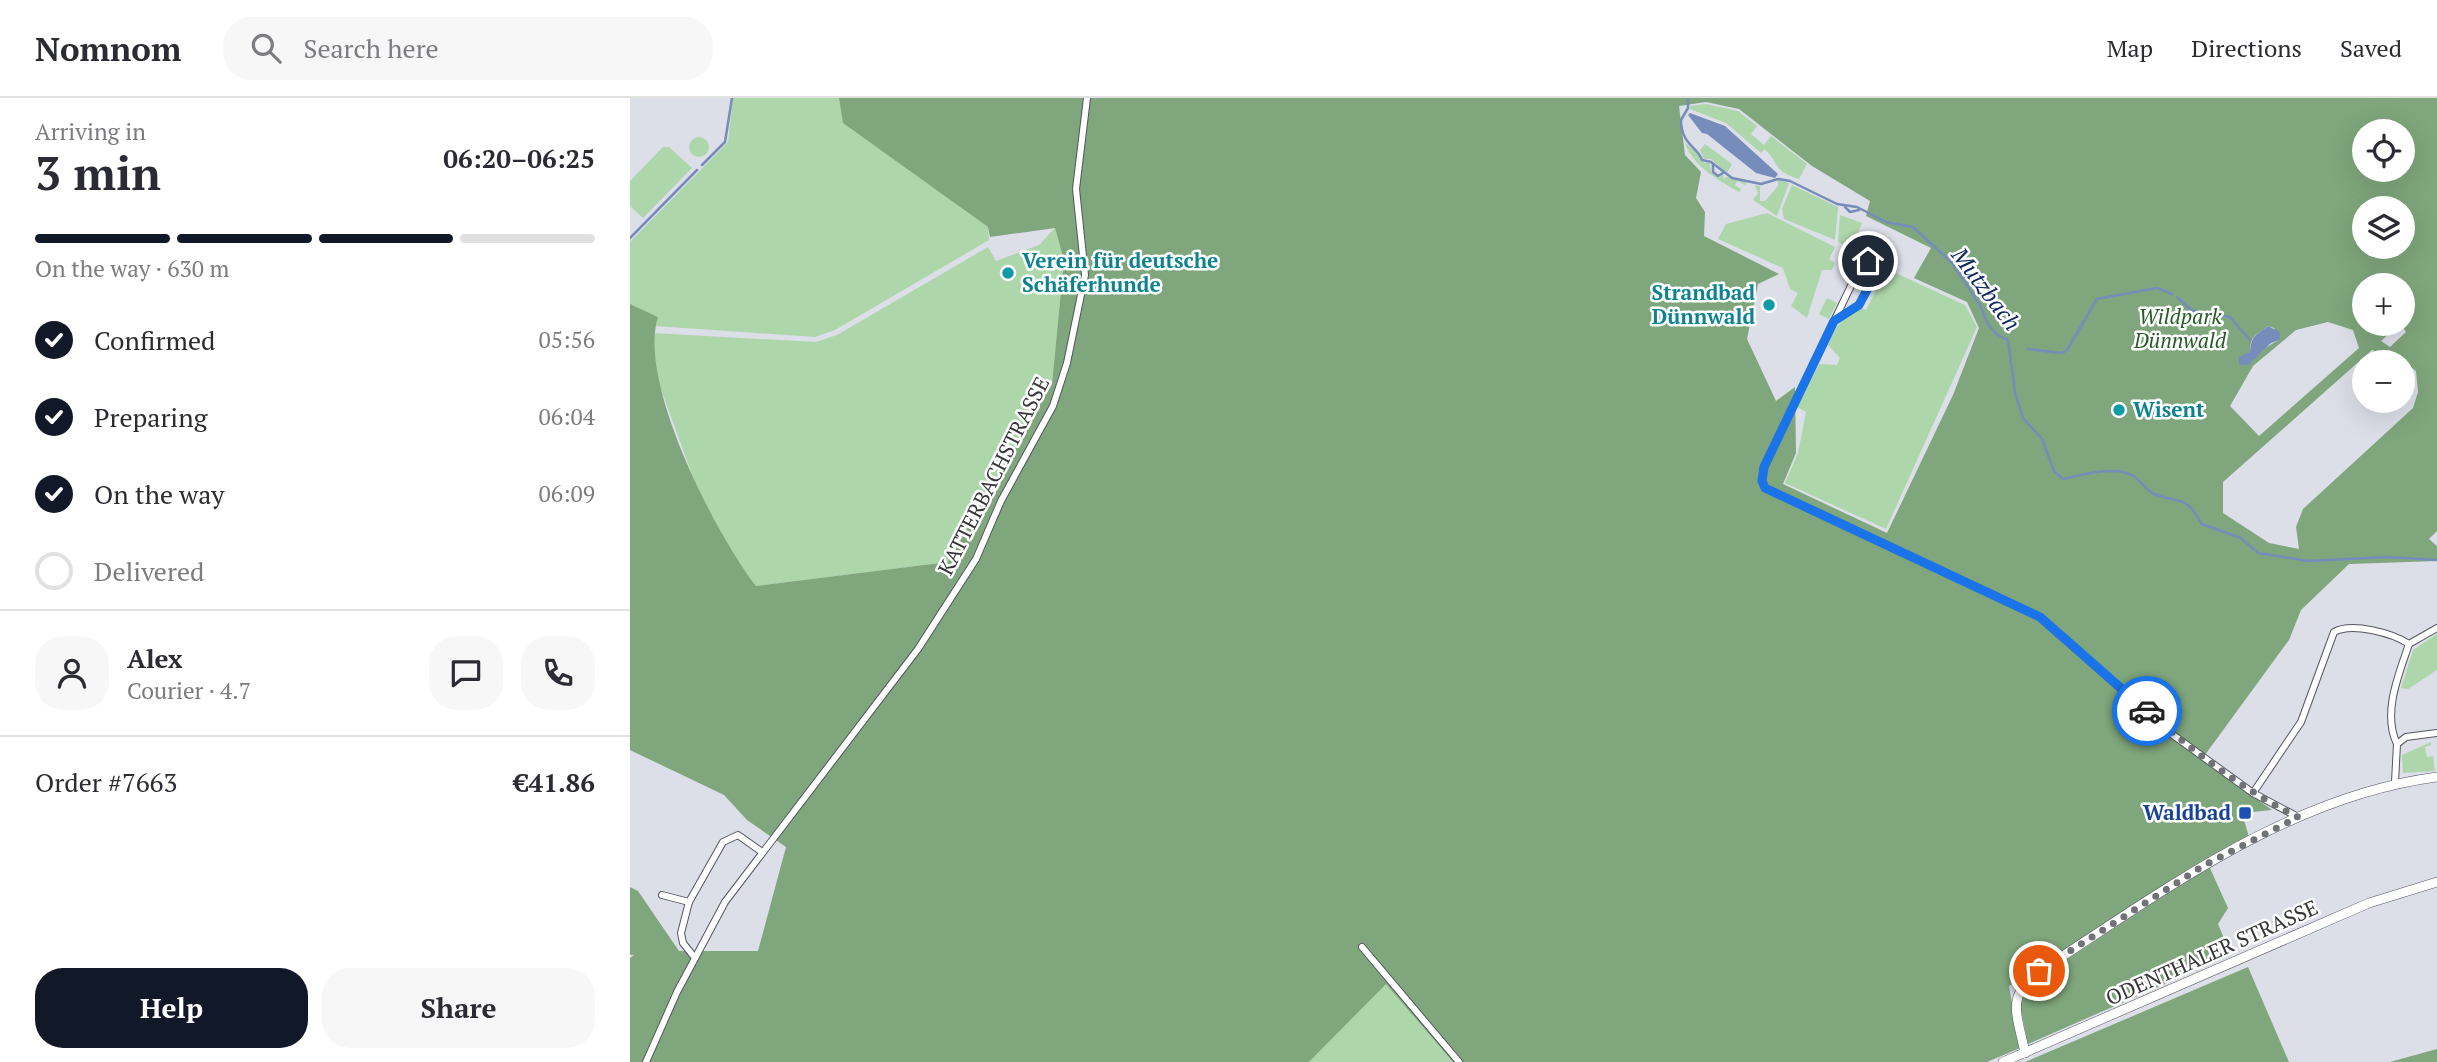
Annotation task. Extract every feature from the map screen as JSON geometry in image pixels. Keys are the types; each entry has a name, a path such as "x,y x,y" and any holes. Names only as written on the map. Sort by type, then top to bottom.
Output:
{"street":[{"name":"KATTERBACHSTRASSE","path":"646,1062 695,958 725,902 893,685 925,638 976,559 1001,501 1053,406 1067,363 1084,275 1076,189 1087,98"},
{"path":"1834,321 1859,305 1877,271 1873,263 1862,263 1834,321 1764,467 1762,481 1765,488 2040,617 2173,734 2253,793 2298,817"},
{"path":"2253,793 2301,722 2334,632 2349,628 2399,638 2409,643"},
{"path":"2395,782 2397,744 2392,733 2393,695 2409,643 2437,628"},
{"path":"2397,744 2406,737 2437,733"},
{"path":"2025,1053 2016,1002 2018,993 2030,978 2203,866 2298,817 2363,791 2395,782 2437,777"},
{"path":"695,958 684,943 681,933 689,902 726,838 738,835 762,852"},
{"name":"ODENTHALER STRASSE","path":"2003,1062 2368,903 2437,882"},
{"path":"662,895 689,902"},
{"path":"1362,947 1460,1062"}],"green space":[{"path":"733,98 839,98 844,123 988,227 989,240 835,330 815,337 655,326 658,317 630,304 630,242 728,142"},
{"name":"Wildpark Dünnwald","path":"839,98 2437,98 2437,531 2429,539 2437,546 2437,561 2349,564 2301,610 2289,640 2202,759 2272,810 2242,813 2249,837 2009,986 2020,1048 1987,1062 1453,1062 1386,984 1309,1062 630,1062 630,958 634,955 630,955 630,887 638,891 679,951 758,951 786,847 747,820 724,795 630,750 630,304 658,317 654,345 669,417 701,495 720,531 756,586 948,562 1052,384 1064,260 1055,228 990,237 988,227 843,123","holes":["1706,102 1739,109 1812,166 1870,201 1866,216 1931,248 1914,278 1967,302 1979,328 1953,395 1887,533 1783,484 1796,453 1795,387 1776,401 1747,339 1758,284 1779,274 1704,236 1705,212 1696,198 1701,172 1685,155 1679,106","2268,326 2274,328 2279,340 2243,357 2250,352 2254,337"]},
{"path":"1706,104 1738,111 1757,126 1751,134 1764,145 1771,136 1807,164 1799,179 1780,169 1764,149 1761,153 1726,123 1690,109 1690,106"},
{"path":"699,137 706,140 709,147 706,154 699,157 692,154 689,147 692,140"},
{"path":"1685,143 1701,156 1704,163 1710,163 1711,172 1718,178 1723,174 1724,180 1726,177 1747,182 1745,185 1737,181 1735,185 1741,189 1739,192 1723,183 1694,159"},
{"path":"1705,144 1732,164 1727,173 1711,159 1704,159 1700,150"},
{"path":"663,147 669,147 692,168 643,218 630,206 630,181"},
{"path":"1778,180 1789,183 1777,216 1753,200 1758,193 1755,185 1760,186 1760,201 1765,201 1778,186"},
{"path":"1792,185 1838,207 1835,240 1784,219 1782,209"},
{"path":"1767,213 1835,247 1829,259 1835,263 1832,270 1822,270 1807,318 1791,306 1798,293 1790,289 1783,268 1718,239 1726,224"},
{"path":"1840,215 1862,223 1856,237 1851,235 1846,246 1838,242"},
{"path":"1055,228 1064,260 1052,384 948,562 756,586 736,559 697,488 655,373 653,333 816,342 837,335 988,247 996,261 1039,245"},
{"path":"1887,269 1965,305 1977,327 1886,529 1785,483 1798,453 1806,412 1797,407 1819,364 1837,365 1840,358 1828,345 1834,333 1849,315 1861,308 1866,310"},
{"path":"1827,298 1837,303 1829,319 1819,314"},
{"path":"2437,634 2437,670 2408,689 2401,688 2413,650"},
{"path":"2431,742 2431,745 2425,747 2427,757 2433,756 2435,771 2403,773 2402,755"},
{"path":"2209,866 2228,908 2218,924 2231,955 2028,1044 2020,1005 2029,984"},
{"path":"2248,967 2289,1062 2025,1062"},
{"path":"1386,983 1453,1062 1309,1062"},
{"path":"2437,1049 2437,1062 2390,1062"}],"water":[{"path":"1690,113 1725,126 1778,174 1775,178 1756,173 1707,134 1702,133 1688,115"},
{"path":"2268,326 2280,332 2279,340 2271,343 2248,365 2239,365 2239,357 2250,352 2254,337"}],"waterway":[{"path":"702,165 725,142 732,98"},
{"name":"Mutzbach","path":"1688,98 1688,108 1681,120 1682,128 1687,140 1702,160 1711,162 1732,178 1761,184 1778,179 1790,181 1837,204 1857,207 1886,222 1913,227 1952,263 1980,305 1988,324 1996,334 2008,340 2015,392 2023,418 2042,439 2054,471 2063,479 2099,472 2126,473 2154,494 2186,504 2202,524 2241,538 2258,553 2308,561 2387,557 2437,560"},
{"name":"Mutzbach","path":"1713,164 1713,172 1718,176 1723,173"},
{"path":"630,238 697,170"},
{"name":"Mutzbach","path":"1845,207 1850,212 1859,210"},
{"path":"2028,349 2062,353 2067,350 2097,299 2157,288 2172,294"},
{"path":"2177,297 2191,310 2230,317 2250,340"}],"way so far":[{"path":"2039,971 2203,866 2298,817 2253,793 2173,734 2147,711"}],"place":[{"name":"Verein für deutsche Schäferhunde","path":"1008,273"},
{"name":"Strandbad Dünnwald","path":"1769,305"},
{"name":"Wisent","path":"2119,410"},
{"name":"Waldbad","path":"2245,813"}],"route":[{"path":"1868,261 1876,266 1877,271 1859,305 1834,321 1764,467 1762,481 1765,488 1774,495 2040,617 2147,711"}]}
